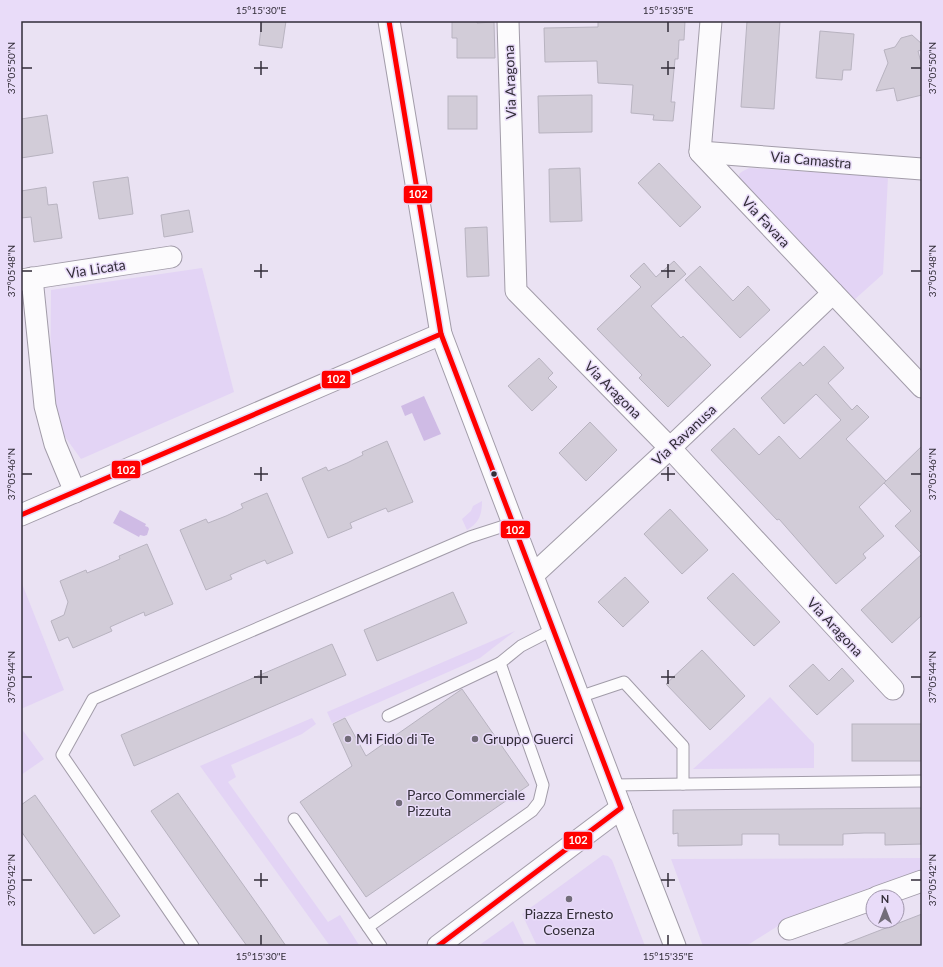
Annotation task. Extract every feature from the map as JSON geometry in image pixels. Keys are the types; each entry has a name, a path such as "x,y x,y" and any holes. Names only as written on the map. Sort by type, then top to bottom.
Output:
{"street":[{"path":"389,21 441,334 612,785 675,946"},
{"name":"Via Aragona","path":"508,21 516,291 670,448 893,689"},
{"path":"700,152 711,21"},
{"name":"Via Camastra","path":"700,152 922,169"},
{"name":"Via Favara","path":"700,152 922,387"},
{"name":"Via Licata","path":"26,279 171,257"},
{"path":"26,279 45,406 55,444 75,492"},
{"name":"Via Ravanusa","path":"533,575 670,448 833,293"},
{"path":"21,515 441,334"},
{"path":"438,946 621,808"},
{"path":"900,889 922,881"},
{"path":"789,930 865,902"}],"lane":[{"path":"193,946 62,756 93,699 470,537 513,523"},
{"path":"388,716 500,663 521,646 554,629"},
{"path":"368,927 532,811 539,802 543,785 500,663"},
{"path":"579,697 624,682 683,746 683,784"},
{"path":"612,785 922,781"},
{"path":"294,819 381,946"}],"shaded area":[{"path":"749,168 888,177 883,274 854,300 739,182 740,173"},
{"path":"202,268 234,392 81,459 63,434 50,404 51,290"},
{"path":"424,396 441,434 424,441 412,413 405,416 401,406"},
{"path":"482,501 479,518 467,530 462,519 471,511 473,506"},
{"path":"120,510 146,524 145,526 149,529 147,535 140,535 139,537 113,523"},
{"path":"21,581 64,690 21,709"},
{"path":"515,631 480,658 332,723 327,712"},
{"path":"770,697 814,744 814,768 693,769 722,743"},
{"path":"312,718 316,724 302,734 231,765 236,777 228,782 328,922 340,915 359,945 358,946 330,946 200,766"},
{"path":"21,728 44,759 21,775"},
{"path":"603,855 608,856 612,860 645,946 537,946 522,914"},
{"path":"922,858 922,872 876,889 865,889 865,893 781,924 746,946 703,946 671,859"},
{"path":"513,921 525,946 478,946"}],"building":[{"path":"262,21 286,21 282,48 259,45"},
{"path":"452,21 477,21 477,23 494,22 495,58 457,58 457,38 452,38"},
{"path":"598,21 685,21 684,40 679,40 678,59 675,59 671,102 675,102 673,121 653,120 654,115 631,113 633,85 598,83 597,61 545,62 544,28 598,27"},
{"path":"747,21 780,21 774,109 741,107"},
{"path":"820,31 854,34 851,70 843,70 842,80 816,78"},
{"path":"912,35 922,44 922,50 918,51 922,66 922,95 897,101 894,88 876,91 888,63 884,50 895,47 901,38"},
{"path":"592,95 592,132 539,133 538,96"},
{"path":"448,96 477,96 477,129 448,129"},
{"path":"47,115 53,153 21,158 21,119"},
{"path":"659,163 701,207 680,227 638,183"},
{"path":"580,168 582,221 550,222 549,169"},
{"path":"128,177 133,214 99,219 93,182"},
{"path":"46,187 48,205 57,204 62,238 34,242 31,217 21,218 21,191"},
{"path":"189,210 193,232 164,237 161,215"},
{"path":"487,227 489,276 467,277 465,228"},
{"path":"674,261 686,274 651,306 681,338 683,336 711,365 668,407 639,378 642,375 597,329 641,287 630,276 644,263 656,277"},
{"path":"700,266 733,301 748,286 770,310 740,338 685,280"},
{"path":"824,346 844,368 828,383 852,410 857,405 869,417 846,439 886,481 859,507 884,536 863,554 866,558 836,584 779,519 777,520 711,450 734,428 759,455 779,436 800,459 841,420 816,394 784,424 761,398 800,362 803,366"},
{"path":"539,358 553,373 548,378 557,387 532,411 508,386"},
{"path":"590,422 617,450 586,481 559,453"},
{"path":"387,441 413,502 388,512 386,508 350,523 352,528 328,538 302,478 326,467 328,471 347,463 363,455 362,452"},
{"path":"922,446 922,554 895,526 911,511 884,483"},
{"path":"267,493 293,553 267,564 265,560 248,567 230,575 232,579 206,590 180,530 206,519 208,523 226,516 243,508 241,504"},
{"path":"670,509 708,550 682,574 644,534"},
{"path":"147,544 173,604 145,616 144,612 128,619 110,627 112,631 73,648 68,637 59,641 51,621 64,615 68,602 60,581 86,570 87,573 104,566 120,559 119,556"},
{"path":"922,554 922,615 892,643 861,610"},
{"path":"733,573 780,622 754,646 707,598"},
{"path":"625,577 649,602 623,627 598,602"},
{"path":"453,592 467,623 377,661 364,630"},
{"path":"332,644 346,675 134,766 121,735"},
{"path":"702,650 745,696 710,730 666,684"},
{"path":"813,664 829,681 842,668 854,681 817,715 789,686"},
{"path":"462,689 529,785 366,897 300,802 352,766 333,724 345,718 366,756"},
{"path":"852,724 922,724 922,761 852,761"},
{"path":"178,793 286,946 247,946 208,892 151,811"},
{"path":"35,795 120,916 94,934 21,831 21,805"},
{"path":"922,808 922,844 885,845 885,833 864,833 843,834 843,845 779,845 779,834 742,834 742,845 678,846 678,833 673,834 673,810"},
{"path":"922,914 922,946 842,945 883,929 905,929 905,921"}],"transit line":[{"name":"102","path":"389,21 441,334 621,808 438,946"},
{"name":"102","path":"21,515 441,334"}],"place":[{"name":"Mi Fido di Te","path":"348,739"},
{"name":"Gruppo Guerci","path":"475,739"},
{"name":"Parco Commerciale Pizzuta","path":"399,803"},
{"name":"Piazza Ernesto Cosenza","path":"569,899"}]}
